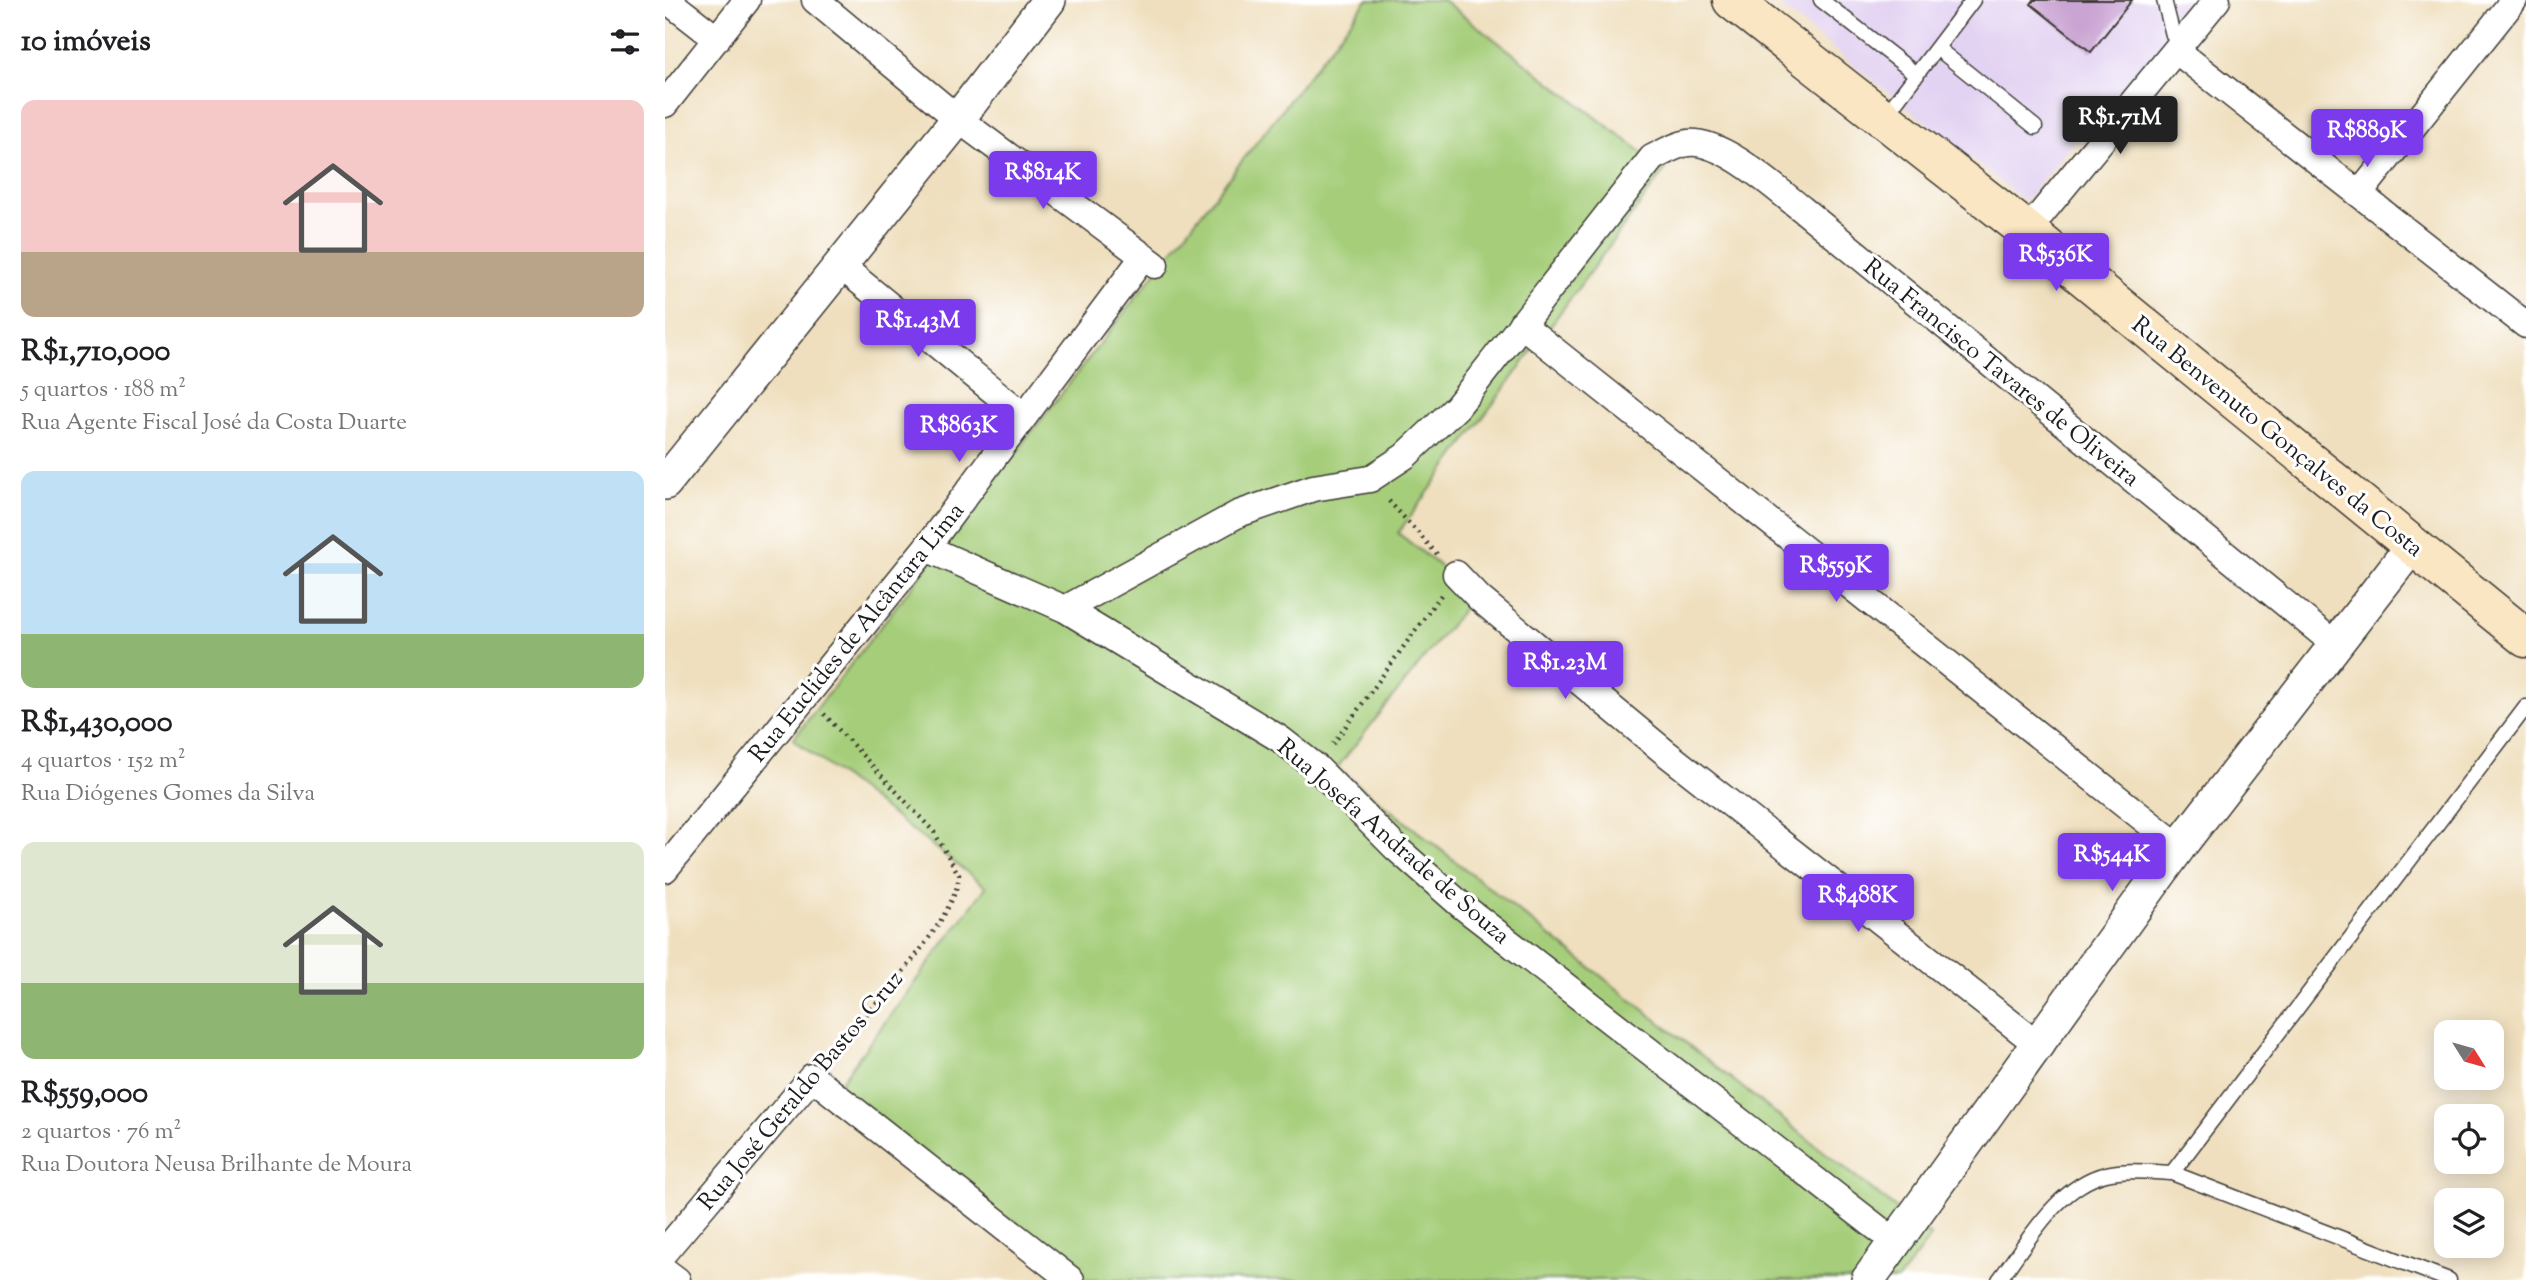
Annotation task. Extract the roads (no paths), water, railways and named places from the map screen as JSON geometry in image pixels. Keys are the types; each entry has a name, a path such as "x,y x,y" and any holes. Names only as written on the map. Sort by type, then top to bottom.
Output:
{"main road":[{"name":"Rua Benvenuto Gonçalves da Costa","path":"1733,0 2027,231 2526,638"}],"street":[{"path":"667,0 716,39"},
{"path":"665,104 747,0"},
{"path":"815,0 958,119"},
{"path":"665,483 958,119 1049,0"},
{"path":"2027,231 2217,0"},
{"path":"2360,193 2514,0"},
{"path":"2180,47 2526,325"},
{"name":"Rua Euclides de Alcântara Lima","path":"665,869 926,548 1024,416 1149,261 958,119"},
{"name":"Rua Francisco Tavares de Oliveira","path":"1521,324 1652,158 1674,147 1699,143 1713,148 1761,177 2336,645"},
{"path":"841,266 1024,416"},
{"path":"1065,609 1238,514 1313,488 1370,479 1429,437 1458,407 1521,324 2179,848"},
{"path":"1868,1280 2036,1043 2179,848 2412,546"},
{"name":"Rua Josefa Andrade de Souza","path":"926,548 1065,609 1252,721 1315,767 1396,848 1461,905 1894,1241"},
{"path":"1456,574 1480,599 1666,753 2036,1043"},
{"name":"Rua José Geraldo Bastos Cruz","path":"665,1251 812,1077 1071,1280"},
{"path":"665,1271 677,1280"}],"lane":[{"path":"1821,0 1917,75"},
{"path":"1884,117 1973,0"},
{"path":"2164,0 2173,35 2180,47"},
{"path":"1937,48 2035,127"},
{"path":"2172,1173 2526,707"},
{"path":"1999,1280 2055,1207 2087,1181 2124,1171 2172,1173 2449,1280"}]}
